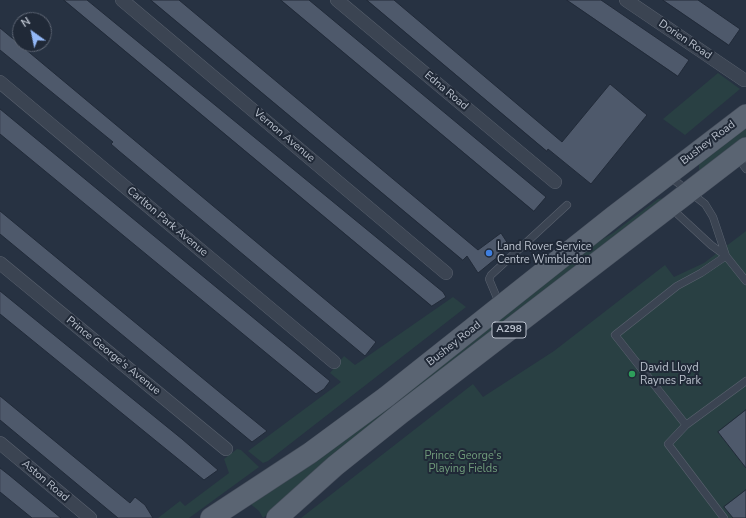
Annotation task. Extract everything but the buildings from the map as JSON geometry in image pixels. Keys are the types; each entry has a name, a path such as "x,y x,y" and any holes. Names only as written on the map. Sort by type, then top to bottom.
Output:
{"main road":[{"name":"Bushey Road","path":"211,518 237,511 310,453 386,397 667,175 746,115"},
{"name":"Bushey Road","path":"277,518 336,466 400,414 689,192 743,157"}],"street":[{"name":"Vernon Avenue","path":"122,0 446,273"},
{"name":"Edna Road","path":"338,0 555,182"},
{"name":"Dorien Road","path":"626,0 744,80"},
{"name":"Carlton Park Avenue","path":"0,82 334,362"},
{"name":"Prince George's Avenue","path":"0,263 226,449"},
{"name":"Aston Road","path":"0,443 90,518"}],"lane":[{"path":"667,175 705,204 713,217 726,256"},
{"path":"501,307 489,279 491,275 567,205"},
{"path":"670,207 711,245 726,256 746,281"},
{"path":"686,425 615,335 677,286 701,273 726,256"},
{"path":"724,518 668,444 686,425 746,381"}],"green space":[{"path":"718,73 740,89 685,135 663,119"},
{"path":"746,123 746,137 699,174 699,164"},
{"path":"665,198 302,484 263,518 259,511 248,502 583,251 613,233 658,199"},
{"name":"David Lloyd Raynes Park","path":"746,231 746,518 301,518 473,384 483,397 554,351 665,265 674,277 704,263"},
{"path":"453,297 466,307 268,461 263,463 248,451 341,382 330,373 344,356 355,365"},
{"path":"237,449 241,450 259,467 189,518 158,518 180,501 185,506 229,473 224,459"}],"place":[{"name":"Land Rover Service Centre Wimbledon","path":"489,253"},
{"name":"David Lloyd Raynes Park","path":"632,374"}],"park label":[{"name":"Prince George's Playing Fields","path":"463,462"}]}
